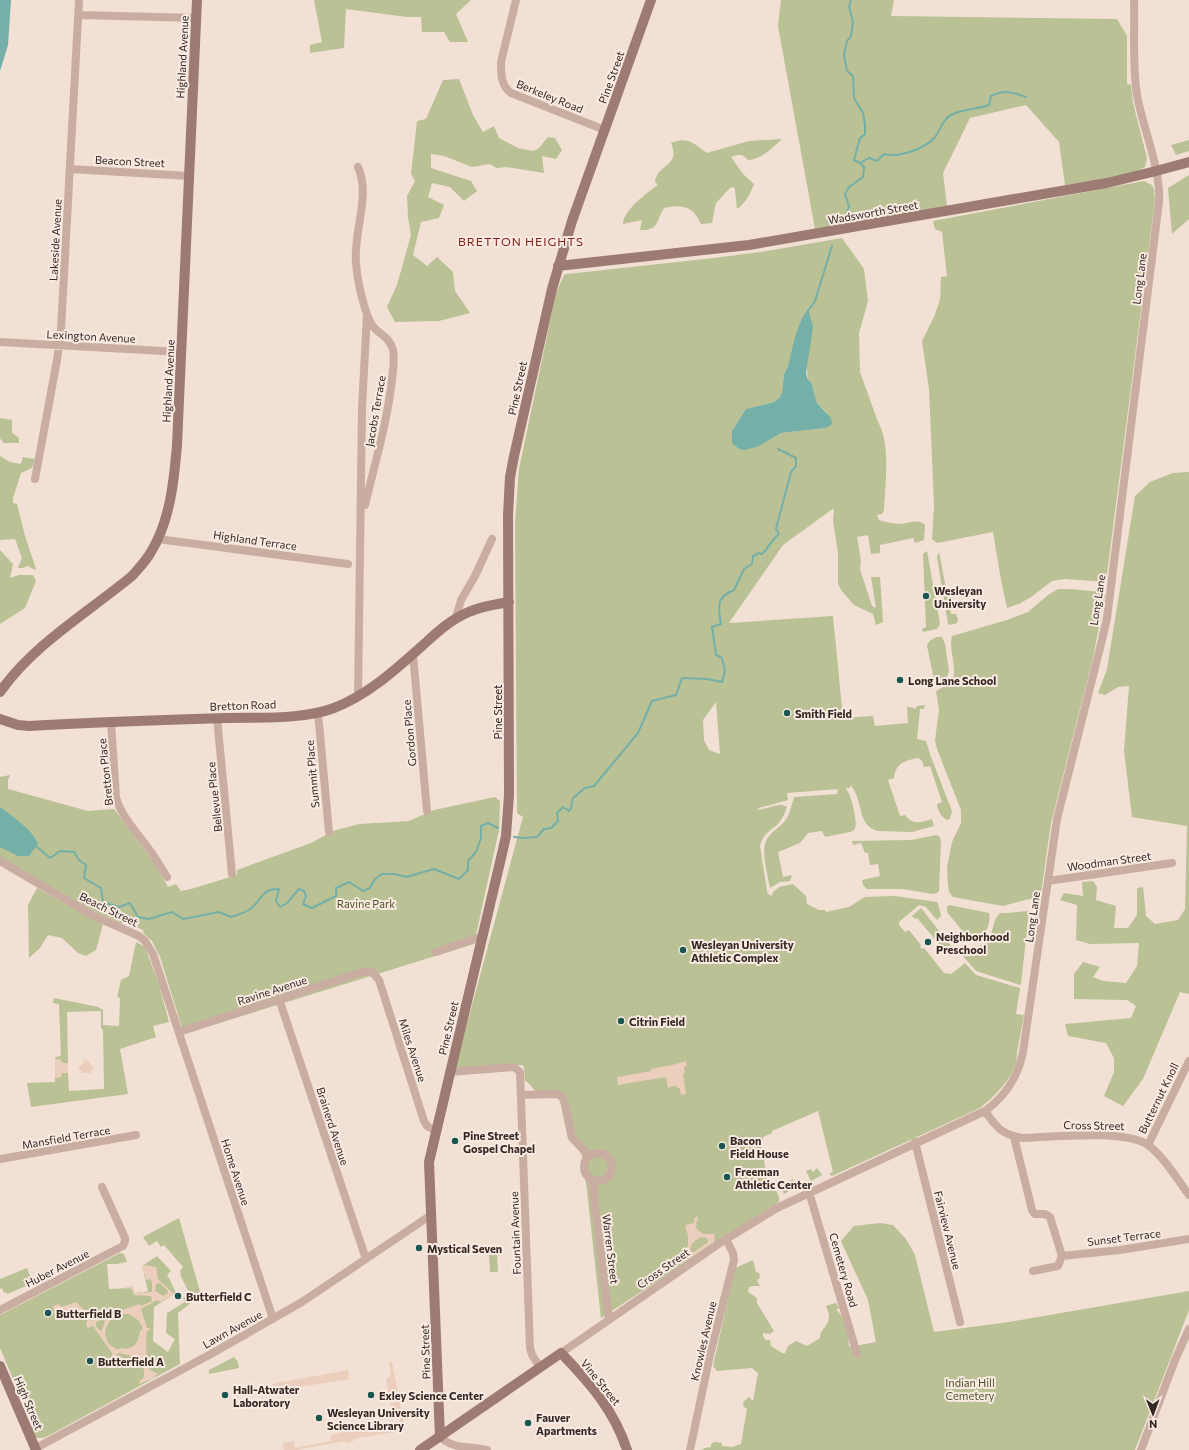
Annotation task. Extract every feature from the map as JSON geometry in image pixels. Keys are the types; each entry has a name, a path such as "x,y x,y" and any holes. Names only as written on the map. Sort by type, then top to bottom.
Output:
{"street":[{"name":"Lakeside Avenue","path":"35,479 60,345 80,0"},
{"name":"Highland Avenue","path":"0,692 7,681 32,655 132,576 147,558 158,538 170,497 175,468 197,0"},
{"name":"Berkeley Road","path":"516,0 501,62 501,72 505,87 511,93 605,130"},
{"name":"Pine Street","path":"440,1437 429,1162 483,936 508,818 508,515 510,477 546,311 558,266 572,221 651,0"},
{"name":"Long Lane","path":"915,1142 985,1111 1004,1094 1013,1082 1021,1063 1060,805 1102,640 1111,587 1160,202 1156,171 1137,95 1134,0"},
{"path":"79,15 196,18"},
{"name":"Wadsworth Street","path":"558,266 757,244 1107,183 1189,162"},
{"name":"Jacobs Terrace","path":"358,167 361,175 363,190 356,250 357,273 367,315 375,329 386,337 391,343 394,356 387,416 362,519"},
{"name":"Beacon Street","path":"70,169 188,176"},
{"name":"Jacobs Terrace","path":"358,697 362,519 362,408 367,315"},
{"name":"Lexington Avenue","path":"0,342 181,352"},
{"name":"Highland Terrace","path":"158,538 348,564"},
{"path":"456,618 459,606 476,576 492,539"},
{"name":"Bretton Road","path":"0,719 18,725 30,726 111,721 285,716 318,713 358,697 386,677 456,618 480,608 509,602"},
{"name":"Gordon Place","path":"413,654 427,811"},
{"name":"Summit Place","path":"318,713 329,832"},
{"name":"Bellevue Place","path":"217,718 232,874"},
{"name":"Bretton Place","path":"111,721 116,797 118,806 148,847 167,878"},
{"name":"Beach Street","path":"0,861 78,907 108,923 133,933 145,941 153,954 179,1032"},
{"name":"Woodman Street","path":"1048,881 1172,864"},
{"path":"436,952 483,936"},
{"name":"Ravine Avenue","path":"179,1032 362,972 372,972"},
{"name":"Miles Avenue","path":"372,972 379,980 424,1121 427,1126 436,1131"},
{"name":"Brainerd Avenue","path":"279,999 366,1259"},
{"name":"Home Avenue","path":"179,1032 273,1319"},
{"name":"Butternut Knoll","path":"1148,1145 1189,1061"},
{"name":"Fountain Avenue","path":"450,1072 516,1068 520,1074 530,1348 532,1355 540,1367"},
{"path":"521,1095 559,1094 562,1096 564,1099 572,1137 589,1156 597,1153 605,1154 611,1160 613,1168 610,1175 604,1180 592,1180"},
{"name":"Cross Street","path":"985,1111 999,1129 1014,1137 1116,1136 1138,1140 1148,1145 1161,1159 1189,1196"},
{"name":"Mansfield Terrace","path":"0,1159 136,1136"},
{"path":"1014,1137 1032,1210 1035,1214 1046,1214 1050,1217 1062,1256 1058,1266 1033,1271"},
{"name":"Cross Street","path":"420,1450 726,1239 777,1208 915,1142"},
{"name":"Fairview Avenue","path":"915,1142 960,1322"},
{"name":"Warren Street","path":"589,1156 585,1161 584,1168 586,1175 592,1180 609,1320"},
{"name":"Huber Avenue","path":"0,1310 123,1246 126,1241 125,1238 102,1187"},
{"name":"Cemetery Road","path":"809,1192 857,1354"},
{"name":"Lawn Avenue","path":"36,1449 273,1319 322,1289 431,1215"},
{"name":"Knowles Avenue","path":"690,1450 710,1355 734,1260 734,1253 726,1239"},
{"name":"Sunset Terrace","path":"1062,1256 1120,1250 1189,1239"},
{"path":"1141,1450 1172,1367 1189,1329"},
{"name":"Vine Street","path":"561,1353 589,1383 608,1408 623,1438 627,1450"},
{"name":"High Street","path":"0,1366 36,1449"},
{"path":"440,1437 447,1443 455,1446 487,1450"}],"green space":[{"path":"314,0 471,0 456,14 468,42 450,42 444,32 422,32 421,17 407,17 346,9 344,48 310,53 310,45 322,42"},
{"path":"781,0 894,0 891,16 1117,19 1127,36 1127,84 1131,85 1133,103 1147,158 1145,167 1138,171 1117,177 1065,185 1059,142 1026,105 970,118 943,173 947,206 815,229 778,26"},
{"path":"459,79 473,115 483,132 494,126 499,138 518,148 532,151 538,149 548,137 555,138 562,150 556,159 542,156 544,173 506,167 497,168 490,164 472,167 444,156 431,154 431,168 471,181 477,191 464,201 450,187 432,183 428,197 444,205 439,218 421,222 413,255 427,266 437,257 453,272 455,291 470,313 439,321 395,322 387,307 397,285 411,235 407,196 415,181 411,174 417,121 426,119 443,80"},
{"path":"782,139 766,153 757,158 748,160 744,156 740,155 731,157 743,174 754,184 745,201 737,209 734,187 730,188 716,203 712,223 701,224 691,210 676,206 664,208 656,224 651,229 640,230 642,220 623,224 624,218 632,207 658,185 655,182 657,176 673,157 671,143 682,140 690,142 707,153 749,141"},
{"path":"1189,140 1189,151 1176,155 1171,145"},
{"path":"1189,175 1189,219 1172,234 1168,188"},
{"path":"1144,181 1152,185 1155,200 1106,582 1065,579 1052,581 1031,597 1019,604 1007,608 993,532 937,543 932,539 934,505 929,389 922,341 934,317 940,300 941,277 947,276 942,232 935,229 933,221"},
{"path":"842,238 864,269 868,301 859,333 860,372 882,431 886,452 884,510 882,514 877,515 879,520 899,524 916,522 922,523 925,525 924,540 915,543 913,538 880,545 880,553 871,554 868,535 857,537 861,561 860,569 872,606 876,608 871,577 880,577 883,622 876,625 873,614 854,605 841,590 838,584 838,553 833,521 834,508 783,545 729,623 833,616 843,718 873,716 875,726 908,723 907,707 915,709 917,706 925,705 924,709 920,709 917,739 926,741 952,811 950,819 947,820 939,811 937,804 942,802 930,766 924,767 922,761 918,758 909,760 896,769 894,778 888,780 900,816 905,815 914,822 932,819 934,826 912,832 878,831 871,828 866,824 863,818 857,797 850,785 850,788 845,788 850,795 856,820 854,830 825,837 822,831 808,833 800,843 778,852 783,877 792,875 790,881 780,882 770,888 765,860 765,844 769,836 787,818 794,797 837,794 838,789 787,793 788,800 759,808 757,810 776,805 784,805 787,807 778,824 764,836 760,846 768,894 772,896 773,892 779,887 793,884 806,896 807,904 819,910 825,910 826,912 849,907 865,897 895,896 937,902 941,916 937,920 926,907 919,905 899,922 899,925 905,932 909,930 921,945 920,947 922,949 924,948 944,973 951,974 965,963 976,975 1020,988 1016,1014 1024,1015 1014,1068 1005,1083 993,1097 980,1108 832,1176 829,1174 833,1172 818,1111 772,1131 772,1133 763,1137 763,1139 760,1140 766,1171 779,1197 779,1202 601,1318 582,1156 568,1139 560,1101 550,1091 535,1091 525,1081 524,1067 522,1065 455,1068 523,817 517,813 515,524 519,469 556,293 564,275 767,251","holes":["802,318 808,380 811,382 817,403 827,413 826,428 781,433 759,446 732,443 732,431 746,409 774,402 780,397 784,374 788,366","716,702 720,754 709,750 704,740 703,720"]},
{"path":"0,418 12,420 12,433 19,438 19,443 3,443 0,439"},
{"path":"0,456 10,462 21,464 23,457 35,459 32,468 21,473 13,498 13,503 17,504 25,536 36,569 35,570 28,566 18,568 22,558 15,539 0,540"},
{"path":"1189,472 1189,994 1180,992 1143,1079 1123,1106 1104,1096 1114,1072 1114,1058 1106,1043 1068,1036 1065,1024 1131,1018 1136,1006 1127,1000 1074,999 1074,974 1083,962 1100,967 1093,977 1103,981 1126,983 1137,966 1139,943 1090,944 1076,940 1077,905 1060,900 1064,893 1083,896 1082,882 1093,881 1097,887 1096,900 1116,906 1114,928 1128,928 1137,915 1137,888 1143,887 1146,916 1155,924 1178,920 1185,909 1187,826 1132,817 1124,751 1129,686 1118,687 1105,695 1098,693 1107,669 1135,496 1150,482 1173,473"},
{"path":"0,550 13,564 10,578 19,575 33,575 36,581 25,608 0,624"},
{"path":"927,551 940,624 937,629 923,632 922,629 926,627 923,554"},
{"path":"939,552 951,614 956,614 958,619 957,623 950,625 948,624 937,557"},
{"path":"1058,589 1101,592 1105,595 1093,658 1051,823 1040,900 1029,899 1003,906 953,897 949,892 947,867 952,842 961,823 961,810 937,749 935,740 939,710 936,691 951,683 954,672 951,648 952,636 1007,620 1028,612 1048,595"},
{"path":"937,637 942,637 945,644 949,670 944,680 935,684 927,646 931,640"},
{"name":"Ravine Park","path":"10,775 8,780 8,789 88,811 114,809 154,863 168,887 176,884 181,891 237,875 237,870 311,843 333,831 359,824 409,821 434,810 495,797 500,801 499,830 474,944 184,1034 160,957 152,941 144,934 143,930 123,921 122,924 89,909 0,857 0,777"},
{"path":"936,835 939,836 941,840 939,891 937,893 933,894 903,889 867,889 863,885 862,880 880,876 878,864 870,865 868,853 865,853 861,843 853,845 852,841 911,840"},
{"path":"37,888 103,924 96,950 86,956 78,953 62,938 48,935 40,948 29,958 28,905"},
{"path":"949,905 989,913 988,927 985,934 977,940 968,938 947,912 947,907"},
{"path":"921,908 955,951 950,957 917,918 915,919 912,916"},
{"path":"1029,911 1020,985 976,971 962,955 964,953 977,955 976,947 987,943 995,920 1000,913"},
{"path":"136,942 145,947 159,985 169,1022 153,1026 156,1037 120,1049 128,1094 31,1107 27,1083 55,1082 55,1078 61,1077 62,1073 68,1073 69,1091 104,1089 103,1030 101,1028 101,1011 67,1012 68,1063 62,1064 61,1060 55,1059 55,1057 61,1056 59,1004 53,1003 54,998 98,1007 103,1010 103,1025 119,1026 120,998 117,997 121,980 129,976"},
{"path":"817,1168 822,1175 811,1181 806,1171 811,1169 813,1172"},
{"path":"793,1179 797,1187 792,1189 792,1184 787,1184 786,1187 789,1191 784,1194 781,1186"},
{"path":"179,1218 201,1295 178,1313 180,1364 48,1436 36,1438 31,1432 32,1424 0,1348 0,1315 120,1253 124,1254 127,1262 107,1264 109,1289 133,1288 135,1293 148,1291 142,1266 157,1256 171,1271 167,1275 176,1293 154,1307 153,1341 168,1352 175,1339 166,1333 167,1313 185,1302 183,1298 190,1295 180,1274 183,1267 164,1245 161,1247 157,1241 149,1246 143,1237"},
{"name":"Indian Hill Cemetery","path":"880,1223 893,1225 906,1239 915,1255 934,1332 1009,1322 1189,1291 1189,1310 1135,1450 701,1450 711,1447 711,1444 715,1442 722,1443 722,1446 732,1447 741,1444 747,1409 743,1406 744,1401 749,1397 753,1401 758,1373 752,1368 717,1371 713,1366 735,1268 753,1260 756,1272 759,1273 760,1278 757,1280 760,1286 749,1287 748,1292 757,1298 757,1303 774,1331 770,1334 763,1333 763,1336 766,1340 770,1340 771,1346 782,1353 785,1353 788,1346 796,1341 807,1346 820,1338 821,1332 829,1319 826,1306 836,1303 839,1308 836,1310 842,1317 846,1327 849,1347 876,1342 868,1300 841,1241 854,1226"},
{"path":"497,1254 498,1272 490,1272 489,1255"},
{"path":"27,1268 33,1283 7,1294 6,1292 4,1293 2,1288 0,1289 0,1279"},
{"path":"234,1357 238,1362 239,1368 209,1374 209,1370"}],"shaded area":[{"path":"55,1059 61,1060 62,1063 68,1063 68,1073 62,1073 61,1077 55,1078"},
{"path":"84,1060 87,1060 92,1066 94,1066 91,1073 82,1073 79,1069"},
{"path":"686,1061 687,1066 684,1067 685,1073 683,1074 686,1094 681,1095 680,1089 675,1086 668,1089 666,1077 618,1085 617,1077 651,1071 651,1069"},
{"path":"697,1216 698,1221 696,1222 696,1228 703,1234 715,1234 714,1242 681,1264 679,1262 685,1253 688,1244 688,1236 685,1225 694,1223 694,1218","holes":["701,1237 707,1238 708,1242 692,1252 690,1249 696,1240"]},
{"path":"142,1266 156,1267 158,1279 174,1294 161,1302 157,1300 141,1309 147,1328 150,1328 150,1330 147,1331 146,1340 147,1361 151,1361 152,1365 148,1366 150,1370 158,1374 155,1376 156,1377 139,1384 144,1377 144,1371 142,1364 138,1359 119,1353 115,1357 116,1364 111,1364 112,1353 93,1326 88,1328 85,1317 54,1314 53,1306 59,1304 61,1307 76,1302 90,1316 89,1317 92,1321 139,1304 141,1306 152,1301 151,1296 134,1295 131,1288 125,1287 133,1286 135,1293 141,1291 143,1293 152,1292 152,1282 150,1279 146,1280","holes":["160,1283 168,1291 168,1293 163,1296 155,1291 156,1284","118,1314 129,1314 138,1320 142,1326 142,1330 140,1331 138,1340 134,1346 126,1349 120,1348 119,1350 108,1343 105,1334 111,1318","103,1320 105,1321 102,1330 100,1331 96,1326 96,1322"]},
{"path":"392,1362 405,1430 353,1439 353,1442 346,1443 346,1441 296,1450 284,1450 284,1443 294,1441 295,1448 331,1441 330,1435 359,1429 360,1432 394,1426 393,1422 400,1421 399,1411 392,1412 386,1378 391,1376 389,1363"},
{"path":"348,1370 349,1379 287,1389 287,1392 275,1394 272,1384"},
{"path":"543,1424 546,1428 546,1433 539,1440 533,1431"}],"water":[{"path":"0,0 11,0 8,45 0,71"},
{"path":"808,309 813,327 806,373 808,380 811,382 817,403 831,418 832,424 826,428 781,433 759,446 745,450 739,449 732,443 732,431 746,409 774,402 780,397 784,374 788,366 795,337 802,318"},
{"path":"0,807 22,824 32,834 38,844 29,856 18,856 0,847"}],"waterway":[{"path":"828,222 846,216 849,206 845,194 849,187 863,177 864,167 854,160 860,138 865,134 865,125 863,113 854,98 853,76 847,71 844,55 847,41 851,36 853,22 849,7 851,0"},
{"path":"860,163 869,158 877,161 884,154 904,154 918,149 935,137 947,118 962,111 989,105 991,96 1000,92 1008,92 1026,97"},
{"path":"808,311 815,301 832,246"},
{"path":"514,837 537,837 544,829 551,828 558,821 557,813 563,807 569,811 573,798 585,788 594,786 638,733 652,701 676,695 682,678 707,679 722,682 725,671 722,658 716,655 712,627 721,624 719,612 721,599 734,590 744,569 752,564 753,556 759,553 762,554 779,534 776,529 791,472 796,466 796,458 778,449"},
{"path":"34,846 50,858 60,851 74,852 79,860 86,865 84,878 101,888 103,902 119,907 130,903 138,917 149,919 172,912 183,919 219,912 231,917 249,910 265,893 273,889 279,889 276,901 280,907 287,903 299,889 304,891 306,896 303,904 312,908 336,896 336,888 349,882 363,891 370,888 375,879 382,874 395,874 406,877 434,869 459,879 468,870 468,861 476,852 481,838 481,826 488,823 498,828"}],"place":[{"name":"Wesleyan University","path":"926,596"},
{"name":"Long Lane School","path":"900,680"},
{"name":"Smith Field","path":"787,713"},
{"name":"Neighborhood Preschool","path":"928,942"},
{"name":"Wesleyan University Athletic Complex","path":"683,950"},
{"name":"Citrin Field","path":"621,1021"},
{"name":"Pine Street Gospel Chapel","path":"455,1141"},
{"name":"Bacon Field House","path":"722,1146"},
{"name":"Freeman Athletic Center","path":"727,1177"},
{"name":"Mystical Seven","path":"419,1248"},
{"name":"Butterfield C","path":"178,1296"},
{"name":"Butterfield B","path":"48,1313"},
{"name":"Butterfield A","path":"90,1361"},
{"name":"Hall-Atwater Laboratory","path":"225,1395"},
{"name":"Exley Science Center","path":"371,1395"},
{"name":"Wesleyan University Science Library","path":"319,1418"},
{"name":"Fauver Apartments","path":"528,1423"}],"district":[{"name":"BRETTON HEIGHTS","path":"521,241"}]}
